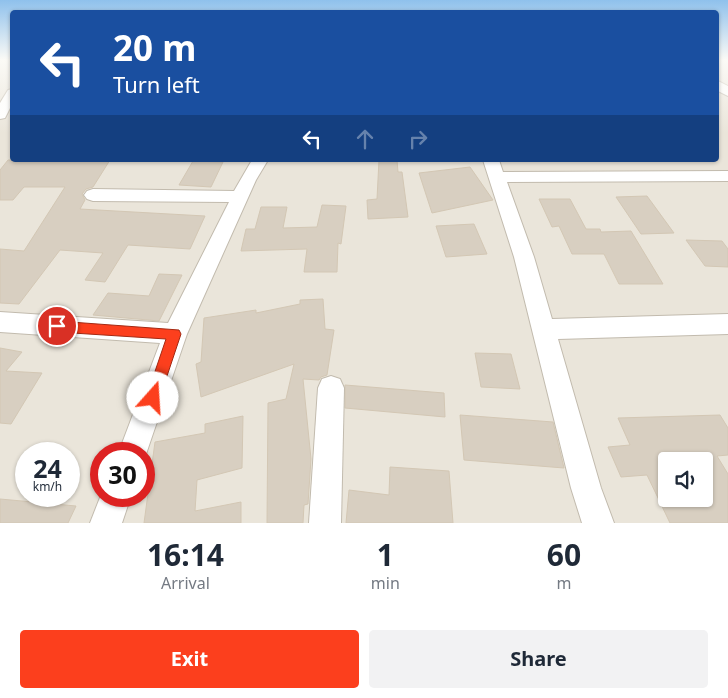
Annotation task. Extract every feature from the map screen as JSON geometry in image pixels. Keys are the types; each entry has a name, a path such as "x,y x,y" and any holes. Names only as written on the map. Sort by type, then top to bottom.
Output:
{"street":[{"path":"0,115 10,97"},
{"path":"136,442 175,334 240,197 259,162"},
{"path":"598,523 586,488 524,257 494,168 728,176"},
{"path":"93,195 240,197"},
{"path":"0,322 175,334"},
{"path":"544,329 728,324"},
{"path":"325,523 331,388"},
{"path":"106,523 112,507"}],"shaded area":[{"path":"0,84 10,84 10,162 719,162 719,84 728,84 728,523 0,523"}],"building":[{"path":"8,160 10,162 109,162 93,187 86,189 82,194 85,200 80,209 205,216 190,249 128,245 105,282 85,280 103,253 60,250 19,304 0,303 0,249 24,251 65,187 24,187 13,200 0,200 0,170"},
{"path":"192,162 223,162 211,187 179,185"},
{"path":"379,162 397,162 398,172 402,172 408,217 368,219 367,200 377,199"},
{"path":"470,167 493,200 432,213 419,173"},
{"path":"647,196 674,233 641,234 616,197"},
{"path":"539,199 570,199 586,229 600,229 601,232 631,231 663,284 619,284 604,254 572,254 559,226 552,227"},
{"path":"322,205 346,206 341,244 338,243 337,272 304,272 307,249 241,251 246,229 255,229 261,207 287,207 283,228 317,227"},
{"path":"474,224 487,254 446,257 436,226"},
{"path":"686,240 722,241 728,249 728,267 705,266"},
{"path":"159,274 182,275 159,321 93,315 108,293 149,296"},
{"path":"323,299 325,329 334,330 327,375 319,380 303,379 311,459 308,504 304,505 303,523 267,523 268,403 286,399 294,364 201,397 196,364 201,362 204,318 256,310 256,313 300,304 300,300"},
{"path":"0,348 22,352 6,371 42,373 11,424 0,423"},
{"path":"475,353 511,354 520,389 481,387"},
{"path":"345,385 444,393 445,417 345,408"},
{"path":"460,415 553,422 564,468 464,460"},
{"path":"720,415 728,428 728,455 717,456 728,474 728,523 670,523 662,507 713,507 713,452 658,452 658,498 647,475 621,477 608,447 630,445 618,418"},
{"path":"243,416 242,468 197,480 195,511 241,502 241,523 144,523 146,507 155,507 155,442 205,433 205,424"},
{"path":"390,467 449,471 453,523 346,523 349,490 389,495"},
{"path":"0,499 15,500 15,507 76,507 68,523 0,523"}],"route":[{"path":"57,326 175,334 153,398"}]}
